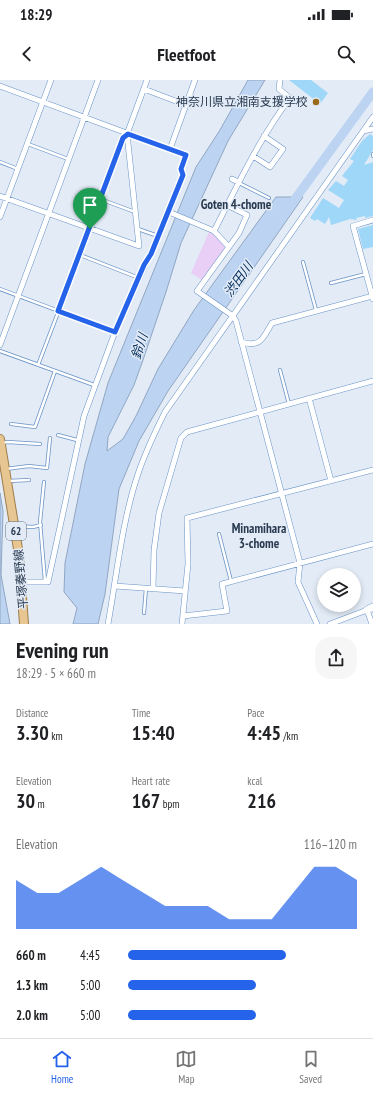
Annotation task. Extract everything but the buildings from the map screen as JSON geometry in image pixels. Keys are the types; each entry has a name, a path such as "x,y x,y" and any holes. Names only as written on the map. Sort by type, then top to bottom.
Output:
{"main road":[{"name":"平塚秦野線","path":"0,441 15,526 22,582 24,624"}],"street":[{"path":"0,217 51,80"},
{"path":"0,345 50,214 98,80"},
{"path":"0,196 139,246 128,134 147,80"},
{"path":"170,149 196,80"},
{"path":"214,231 238,182 264,136 290,98 279,89 280,80"},
{"path":"0,86 186,155 181,169 183,175 169,212 115,332 94,385 77,440 48,582 22,582"},
{"path":"144,89 186,105"},
{"path":"108,624 121,546 138,472 152,437 165,412 373,117"},
{"path":"363,131 373,129"},
{"path":"90,229 123,138 128,134"},
{"path":"253,156 270,167 283,148 264,136"},
{"path":"232,179 238,182"},
{"path":"227,205 247,215 239,233 197,291 233,316 300,563 298,582 317,624"},
{"path":"169,212 214,231 229,247"},
{"path":"241,342 252,345 259,342 272,323 316,310 373,297 353,226 373,220"},
{"path":"153,588 154,550 159,513 181,438 187,432 373,381"},
{"path":"309,398 331,481"},
{"path":"182,624 184,588 188,564 187,518 373,470"},
{"path":"183,616 227,610 222,584 373,544"},
{"path":"115,586 185,591"},
{"path":"330,624 370,608 372,624"}],"lane":[{"path":"27,143 69,159"},
{"path":"0,162 18,169"},
{"path":"238,182 269,198"},
{"path":"100,199 135,212"},
{"path":"38,365 90,229"},
{"path":"137,229 158,236"},
{"path":"80,255 139,278"},
{"path":"303,262 316,310"},
{"path":"331,283 367,274"},
{"path":"0,289 115,332"},
{"path":"0,351 94,385"},
{"path":"280,370 289,404"},
{"path":"12,424 35,427 55,371"},
{"path":"58,435 77,440"},
{"path":"6,469 29,466 48,468 50,438"},
{"path":"0,441 40,444"},
{"path":"8,481 29,480"},
{"path":"44,482 41,525 45,582"},
{"path":"15,526 33,527 41,525"},
{"path":"219,534 230,581"},
{"path":"144,613 146,588"}],"shaded area":[{"path":"209,232 216,235 225,248 202,280 191,273"}],"water":[{"name":"鈴川","path":"248,80 265,80 228,141 181,243 134,385 108,437 107,451 123,439 136,416 158,369 194,310 276,197 303,197 168,391 139,441 119,489 105,594 98,624 73,624 77,608 64,592 65,563 85,464 108,383 196,167 220,130"},
{"path":"0,493 3,511 1,575 10,624 0,624"}],"waterway":[{"name":"渋田川","path":"290,206 373,92"}],"place":[{"name":"神奈川県立湘南支援学校","path":"316,102"}],"district":[{"name":"Goten 4-chome","path":"236,204"},
{"name":"Minamihara 3-chome","path":"259,536"}],"route":[{"path":"128,134 186,155 181,169 183,175 169,212 115,332 58,311 90,229 123,138 128,134"}]}
